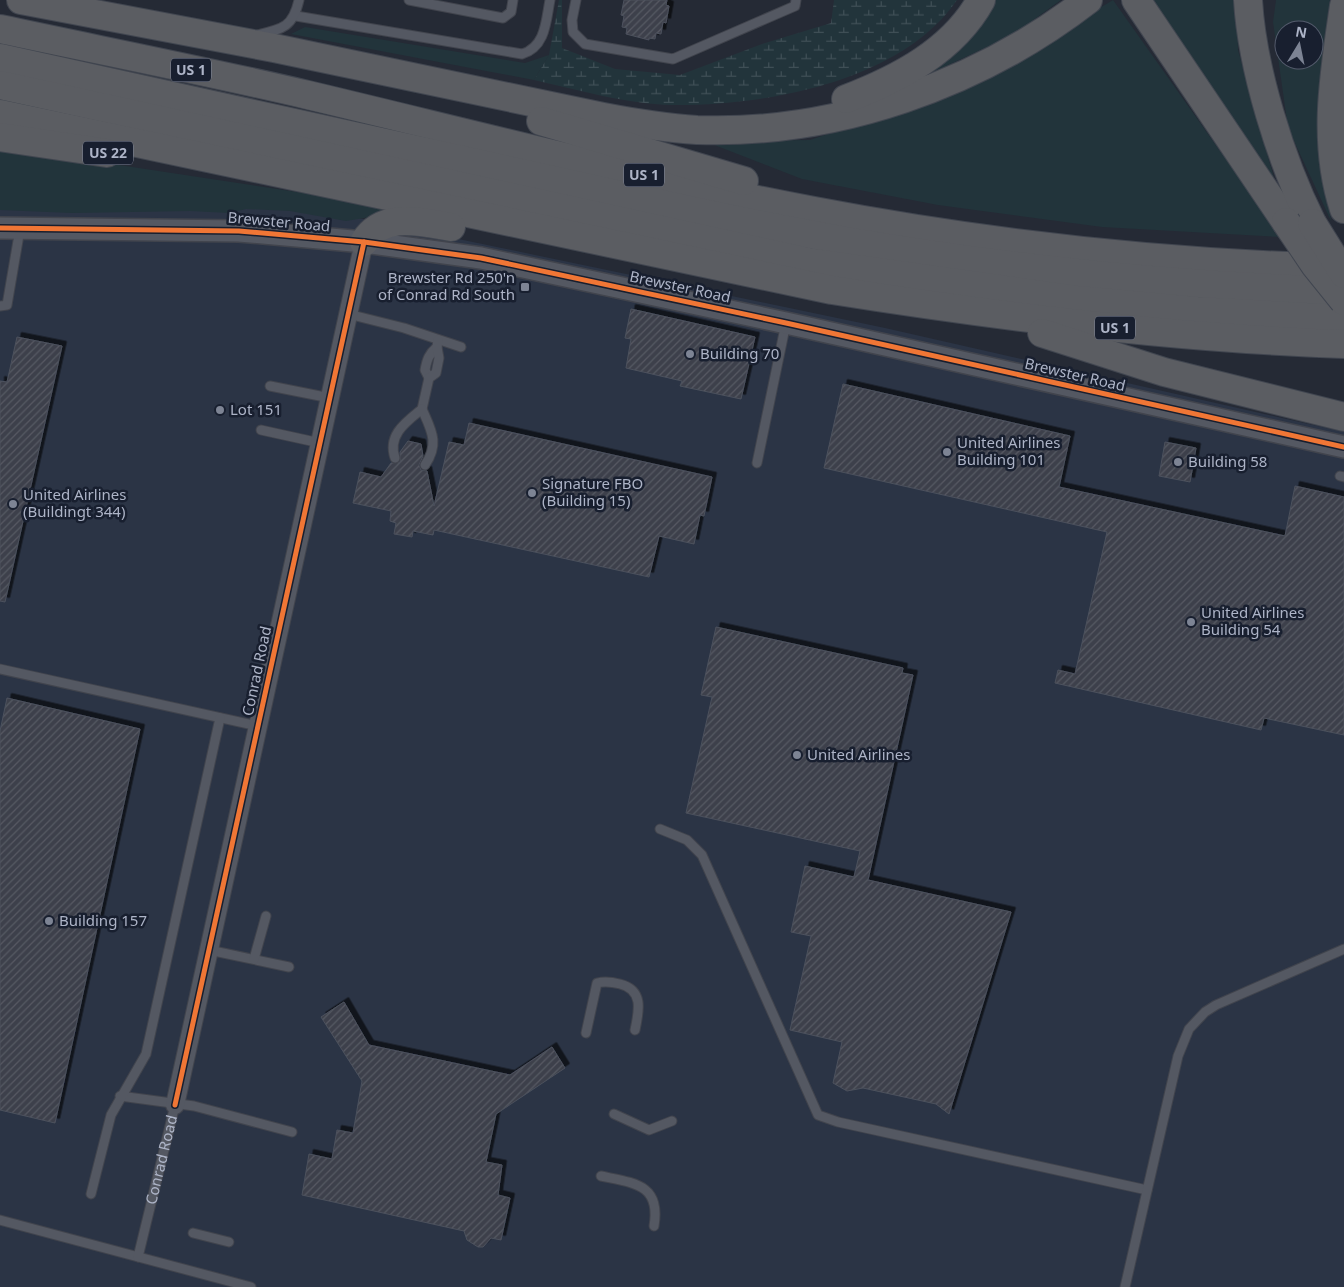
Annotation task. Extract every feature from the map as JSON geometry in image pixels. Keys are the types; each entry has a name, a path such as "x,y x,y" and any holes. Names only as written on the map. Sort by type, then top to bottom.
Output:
{"highway":[{"path":"21,0 70,5 233,41 642,124 714,130 764,128 814,121 904,98 955,78 1004,55 1083,4"},
{"path":"714,130 750,125 803,112 848,98 887,82 922,62 942,47 968,19 981,0"},
{"path":"1136,0 1315,265 1344,301"},
{"path":"1248,0 1256,56 1274,125 1292,177 1312,223 1344,274"},
{"path":"1263,0 1264,65 1274,125"},
{"path":"1344,6 1332,88 1331,127 1334,166 1344,209"},
{"name":"US 1","path":"0,29 382,113 705,189 909,228 1023,244 1229,264 1344,268"},
{"path":"0,44 306,108 382,113"},
{"path":"0,58 685,209 851,242 946,257 1078,273 1220,285 1344,291"},
{"path":"436,82 474,102 909,228"},
{"path":"0,85 808,262 1078,300 1305,318 1344,319"},
{"name":"US 1","path":"0,114 216,158 783,280 886,298 1107,327 1344,344"},
{"name":"US 22","path":"0,137 147,159 216,158"},
{"path":"1344,140 1341,168 1344,204"},
{"path":"364,242 371,232 384,224 409,221 582,250 634,249"},
{"path":"1229,264 1269,253 1344,252"},
{"path":"886,298 1050,335 1164,372 1343,417"},
{"path":"1305,318 1344,326"}],"street":[{"name":"Brewster Road","path":"10,228 208,229 364,242 499,262 786,323 1344,448"},
{"name":"Conrad Road","path":"175,1104 364,242"}],"lane":[{"path":"233,41 284,27 296,16 299,0"},
{"path":"406,0 503,18 511,12 513,0"},
{"path":"296,16 522,54 538,44 544,30 550,0"},
{"path":"576,0 572,20 573,32 585,44 673,59 795,6 796,0"},
{"path":"0,306 7,305 10,228"},
{"path":"348,314 404,328 437,343 461,347"},
{"path":"757,464 786,323"},
{"path":"425,465 433,451 434,441 422,409 429,378 425,370 428,355 437,343"},
{"path":"270,386 330,398"},
{"path":"395,458 392,444 396,434 404,423 422,409"},
{"path":"261,430 320,443"},
{"path":"0,669 258,726"},
{"path":"91,1194 108,1124 120,1096 146,1054 220,718"},
{"path":"660,829 687,840 702,856 818,1115 838,1122 1147,1190"},
{"path":"254,959 266,916"},
{"path":"1125,1287 1180,1047 1196,1020 1205,1012 1227,999 1344,949"},
{"path":"209,950 289,967"},
{"path":"586,1033 597,983 604,982 625,985 637,996 640,1010 636,1030"},
{"path":"120,1096 219,1112 292,1132"},
{"name":"Conrad Road","path":"138,1257 175,1104"},
{"path":"614,1114 649,1130 672,1121"},
{"path":"601,1176 637,1184 648,1192 655,1202 654,1226"},
{"path":"0,1220 251,1287"},
{"path":"192,1233 229,1242"}],"shaded area":[{"path":"0,154 201,185 885,328 1344,432 1344,1287 0,1287"}],"green space":[{"path":"559,0 562,0 562,48 615,69 680,75 762,44 831,23 834,0 957,0 932,28 902,51 867,70 828,84 788,94 748,101 672,105 620,99 534,80 549,55"},
{"path":"989,0 1061,0 1013,35 886,94"},
{"path":"1113,0 1281,237 1102,227 938,205 802,179 704,141 810,140 971,86"},
{"path":"1149,0 1237,0 1238,50 1274,178"},
{"path":"1276,0 1330,0 1324,44 1324,20 1274,20 1274,29 1273,22"},
{"path":"305,27 525,63 549,55 534,80 291,34"},
{"path":"1280,70 1321,70 1318,124 1331,221 1288,128"},
{"path":"0,147 330,197 392,209 370,217 346,221 290,211 246,209 230,213 190,211 72,213 0,210"}],"building":[{"path":"624,0 667,0 666,5 669,6 666,23 663,22 661,34 656,33 655,39 649,38 649,40 626,34 627,28 622,27 624,16 621,15"},
{"name":"Building 70","path":"631,309 755,337 741,399 680,386 682,381 626,368 631,339 625,338"},
{"name":"United Airlines (Buildingt 344)","path":"17,337 62,346 5,602 0,601 0,381 7,382"},
{"path":"843,384 1070,436 1059,487 1285,536 1295,486 1344,497 1344,735 1264,718 1261,730 1055,683 1058,670 1075,674 1107,532 824,468"},
{"name":"Signature FBO (Building 15)","path":"469,423 712,477 704,516 700,515 694,544 659,536 649,577 434,530 433,535 413,531 412,537 394,534 396,523 390,521 391,511 353,503 360,472 381,477 391,463 400,462 400,452 408,441 421,444 423,456 419,465 421,470 427,471 434,506 449,442 464,445"},
{"name":"Building 58","path":"1165,442 1196,448 1190,482 1159,476"},
{"path":"716,627 903,668 902,673 913,675 868,880 1011,912 949,1114 936,1104 863,1088 847,1091 833,1083 842,1042 790,1030 811,936 791,932 805,866 854,877 860,851 686,813 712,697 701,695"},
{"name":"Building 157","path":"7,698 140,729 55,1123 0,1110 0,731"},
{"path":"344,1002 369,1045 510,1075 552,1047 565,1068 496,1114 486,1162 502,1165 498,1195 510,1198 501,1240 491,1238 483,1247 478,1247 467,1240 464,1231 302,1195 309,1154 332,1159 337,1130 353,1133 362,1081 321,1017"}],"cycle path":[{"path":"0,228 239,231 364,242 481,258 786,323 1344,447"},
{"path":"175,1105 364,242"}],"place":[{"name":"Brewster Rd 250'n of Conrad Rd South","path":"525,287"},
{"name":"Building 70","path":"690,354"},
{"name":"Lot 151","path":"220,410"},
{"name":"United Airlines Building 101","path":"947,452"},
{"name":"Building 58","path":"1178,462"},
{"name":"Signature FBO (Building 15)","path":"532,493"},
{"name":"United Airlines (Buildingt 344)","path":"13,504"},
{"name":"United Airlines Building 54","path":"1191,622"},
{"name":"United Airlines","path":"797,755"},
{"name":"Building 157","path":"49,921"}]}
